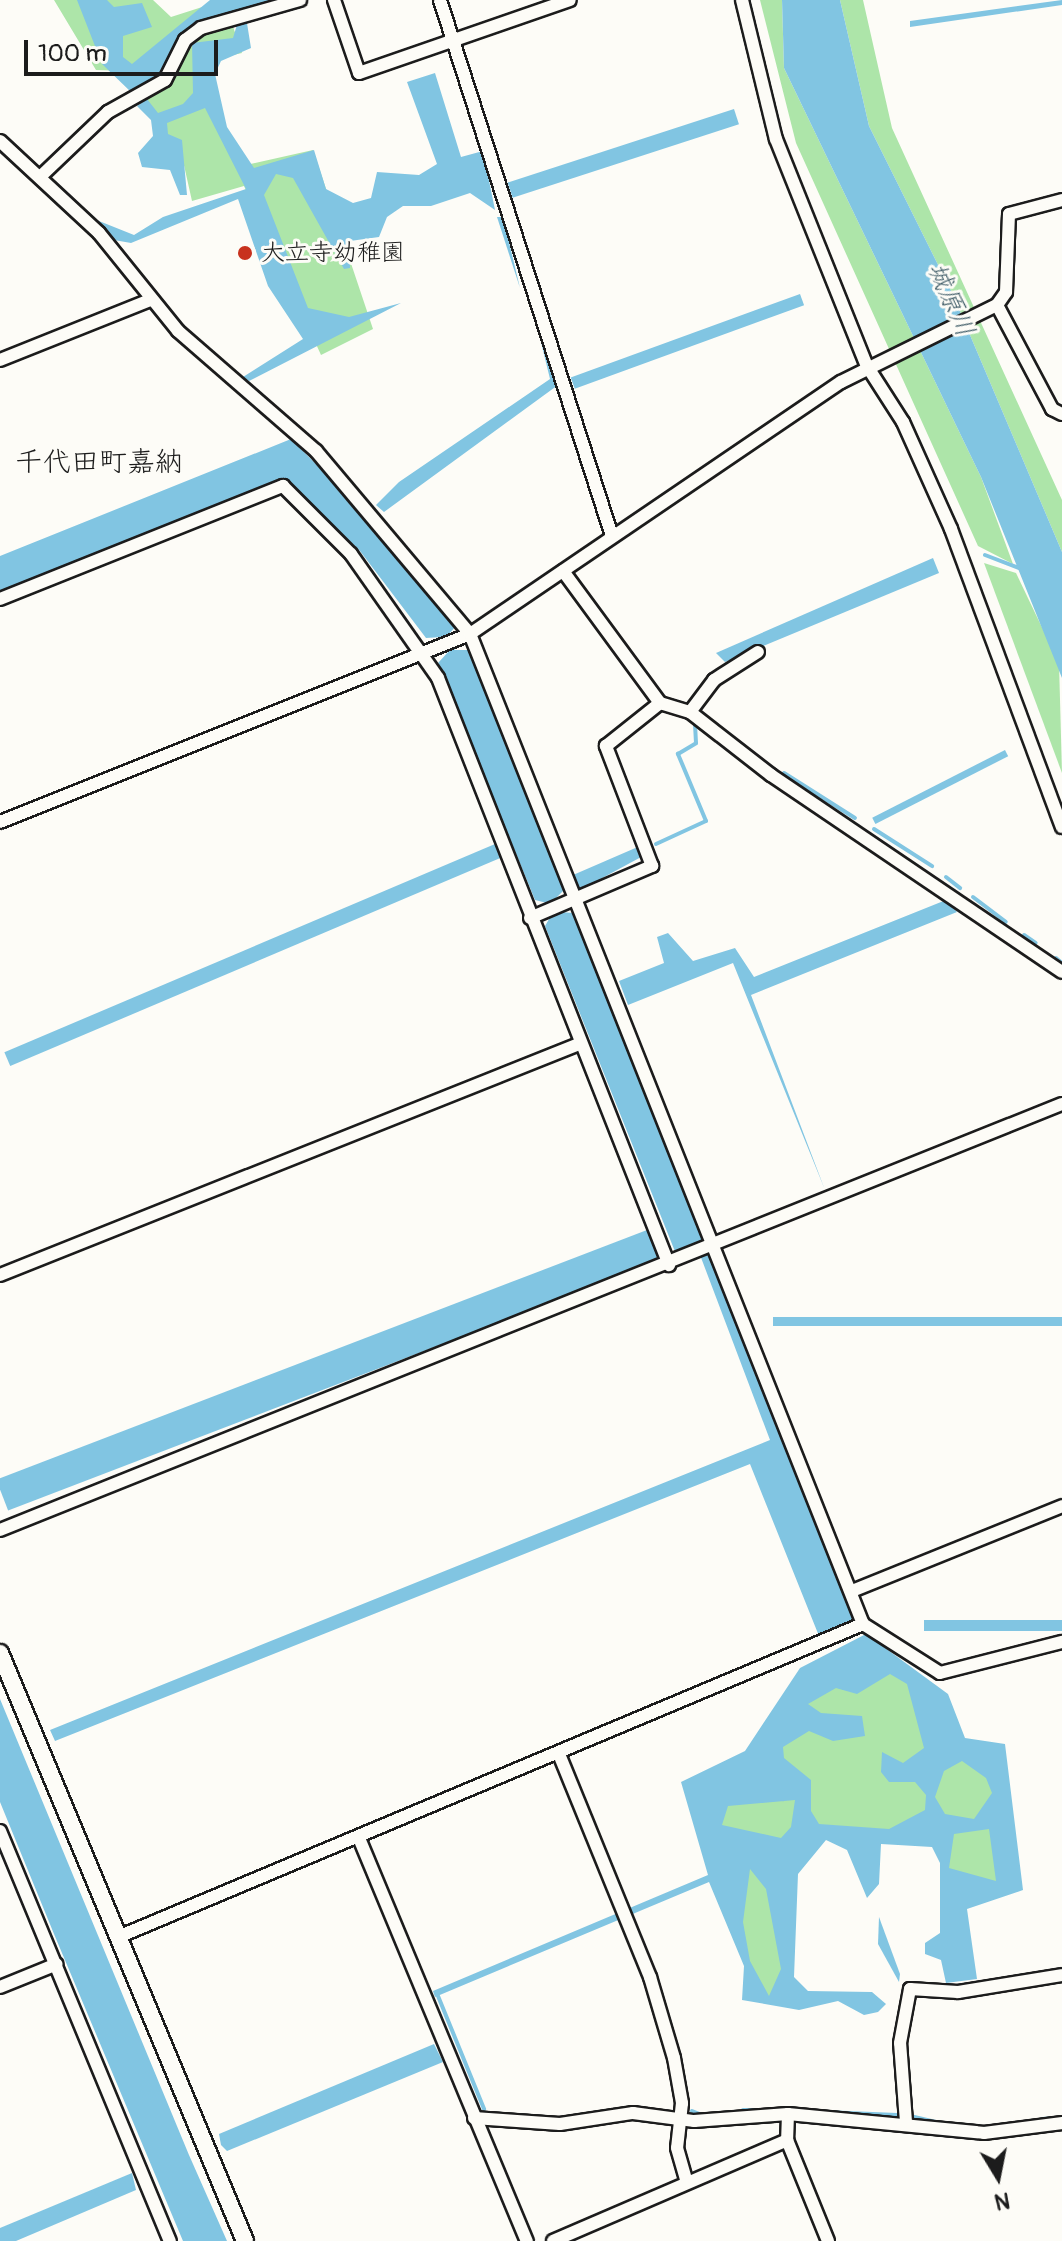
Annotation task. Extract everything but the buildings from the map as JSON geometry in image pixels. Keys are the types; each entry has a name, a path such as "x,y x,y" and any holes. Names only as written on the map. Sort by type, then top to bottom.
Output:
{"street":[{"path":"41,176 108,112 165,80 185,40 201,28 244,21 300,0"},
{"path":"334,0 359,73 570,0"},
{"path":"440,0 612,536"},
{"path":"742,0 776,139 867,366 903,422 951,529 1062,827"},
{"path":"0,141 99,233 150,300 316,451 470,634 577,900 706,1250 852,1591 863,1624 940,1673 1062,1642"},
{"path":"0,822 470,634 867,366 992,306 1006,292 1009,214 1062,200"},
{"path":"0,360 150,300"},
{"path":"992,306 1052,409 1062,414"},
{"path":"0,599 283,486 351,554 426,653 669,1265"},
{"path":"563,571 660,703 690,712 771,775 1062,972"},
{"path":"690,712 714,680 758,652"},
{"path":"530,918 652,866 606,746 660,703"},
{"path":"0,1275 579,1044"},
{"path":"0,1530 669,1265 1062,1104"},
{"path":"852,1591 1062,1506"},
{"path":"118,1937 863,1624"},
{"path":"0,1653 245,2241"},
{"path":"559,1754 626,1913 674,2058 680,2117 677,2148 687,2182"},
{"path":"0,1831 170,2241"},
{"path":"359,1838 527,2241"},
{"path":"0,1987 57,1964"},
{"path":"906,2122 900,2043 910,1989 958,1992 1062,1975"},
{"path":"474,2118 560,2124 633,2113 680,2117 788,2114 906,2122 984,2133 1062,2123"},
{"path":"788,2114 787,2140 828,2241"},
{"path":"553,2241 787,2140"}],"green space":[{"path":"54,0 153,0 171,17 224,0 242,53 202,62 237,167 313,150 373,329 321,355 244,186 192,201 179,143 160,138 131,71 96,70"},
{"path":"760,0 782,0 784,68 981,477 1013,564 978,546 796,143"},
{"path":"840,0 863,0 892,128 1062,500 1062,552 953,295 869,126"},
{"path":"984,563 1016,573 1059,663 1062,773"},
{"path":"865,1653 913,1677 952,1750 999,1752 1010,1881 949,1907 940,1835 813,1832 777,1859 793,2000 754,1996 696,1791 753,1772 808,1682"}],"water":[{"path":"77,0 107,0 114,7 142,3 152,27 123,36 123,57 132,64 210,0 279,0 246,17 251,48 221,61 215,74 227,127 254,168 314,150 326,189 353,203 371,198 377,172 419,175 437,164 407,82 435,73 461,157 483,151 495,210 470,193 431,206 403,206 387,217 379,237 350,241 350,268 344,269 293,178 276,174 264,195 308,308 349,317 401,303 249,381 243,377 303,339 268,286 238,199 131,243 114,240 94,219 134,235 163,217 246,189 205,108 167,123 168,134 182,140 187,195 180,195 170,170 142,167 138,153 153,136 151,120 137,106 147,99 158,113 183,104 193,93 192,43 233,38 239,18 189,26 163,73 132,93 102,64"},
{"name":"城原川","path":"782,0 840,0 869,126 953,295 1062,552 1062,678 981,477 784,68"},
{"path":"1062,0 1062,5 910,27 910,21"},
{"path":"734,109 739,124 513,198 508,183"},
{"path":"497,217 503,217 520,288"},
{"path":"800,294 804,305 575,389 571,377"},
{"path":"532,305 558,385 384,512 376,505 399,482 550,379"},
{"path":"291,439 370,518 457,625 448,635 455,650 471,650 564,890 555,899 560,912 574,913 855,1622 819,1636 750,1464 55,1741 50,1730 770,1440 697,1247 676,1254 545,926 552,914 547,903 535,900 438,663 449,651 442,637 426,638 360,551 284,478 0,591 0,556"},
{"path":"933,558 939,573 725,662 716,653"},
{"path":"1005,750 1008,756 875,824 872,818"},
{"path":"495,844 501,858 10,1066 4,1052"},
{"path":"640,846 643,856 580,890 573,875"},
{"path":"946,900 957,912 751,995 825,1190 733,963 628,1005 619,981 664,963 657,937 668,933 693,961 735,948 754,977"},
{"path":"647,1230 659,1261 8,1511 0,1489 0,1478"},
{"path":"773,1317 1062,1317 1062,1326 773,1326"},
{"path":"924,1620 1062,1620 1062,1631 924,1631"},
{"path":"866,1634 948,1694 965,1738 1005,1744 1023,1890 967,1909 977,1979 946,1983 941,1960 925,1954 925,1943 940,1933 940,1863 932,1847 881,1844 879,1884 867,1898 847,1850 826,1840 798,1874 794,1977 808,1991 872,1992 886,2004 878,2012 864,2015 838,2001 799,2010 742,2000 744,1966 709,1882 435,1997 433,1991 708,1875 681,1782 745,1751 800,1668","holes":["890,1674 907,1684 924,1748 903,1763 882,1752 881,1772 889,1782 915,1782 926,1795 925,1810 889,1829 819,1824 811,1811 811,1780 784,1758 783,1747 809,1731 833,1741 865,1736 862,1716 821,1713 808,1704 836,1688 857,1694","962,1761 986,1778 992,1793 974,1819 945,1814 935,1797 944,1771","795,1800 791,1827 781,1838 722,1825 728,1806","989,1829 996,1881 949,1868 954,1834","750,1869 766,1889 781,1969 769,1996 750,1961 743,1922"]},
{"path":"0,1699 227,2241 183,2241 54,1934 0,1802"},
{"path":"879,1917 900,1974 899,1982 878,1944"},
{"path":"434,2044 443,2062 227,2151 221,2145 219,2134"},
{"path":"132,2173 136,2190 16,2241 0,2241 0,2228"}],"waterway":[{"path":"985,555 1019,568"},
{"path":"656,844 706,821 678,754 696,743 695,723"},
{"path":"784,773 855,818"},
{"path":"874,829 932,866"},
{"path":"946,877 960,888"},
{"path":"973,897 1006,922"},
{"path":"1024,935 1036,943"},
{"path":"1056,958 1062,963"},
{"path":"438,1996 484,2109"},
{"path":"743,2110 759,2110"},
{"path":"692,2111 702,2115"},
{"path":"715,2114 733,2112"},
{"path":"824,2112 897,2115"},
{"path":"910,2116 944,2124"},
{"path":"1042,2119 1056,2118"},
{"path":"1018,2123 1032,2121"},
{"path":"491,2125 564,2129"}],"place":[{"name":"大立寺幼稚園","path":"245,253"}],"district":[{"name":"千代田町嘉納","path":"99,463"}]}
